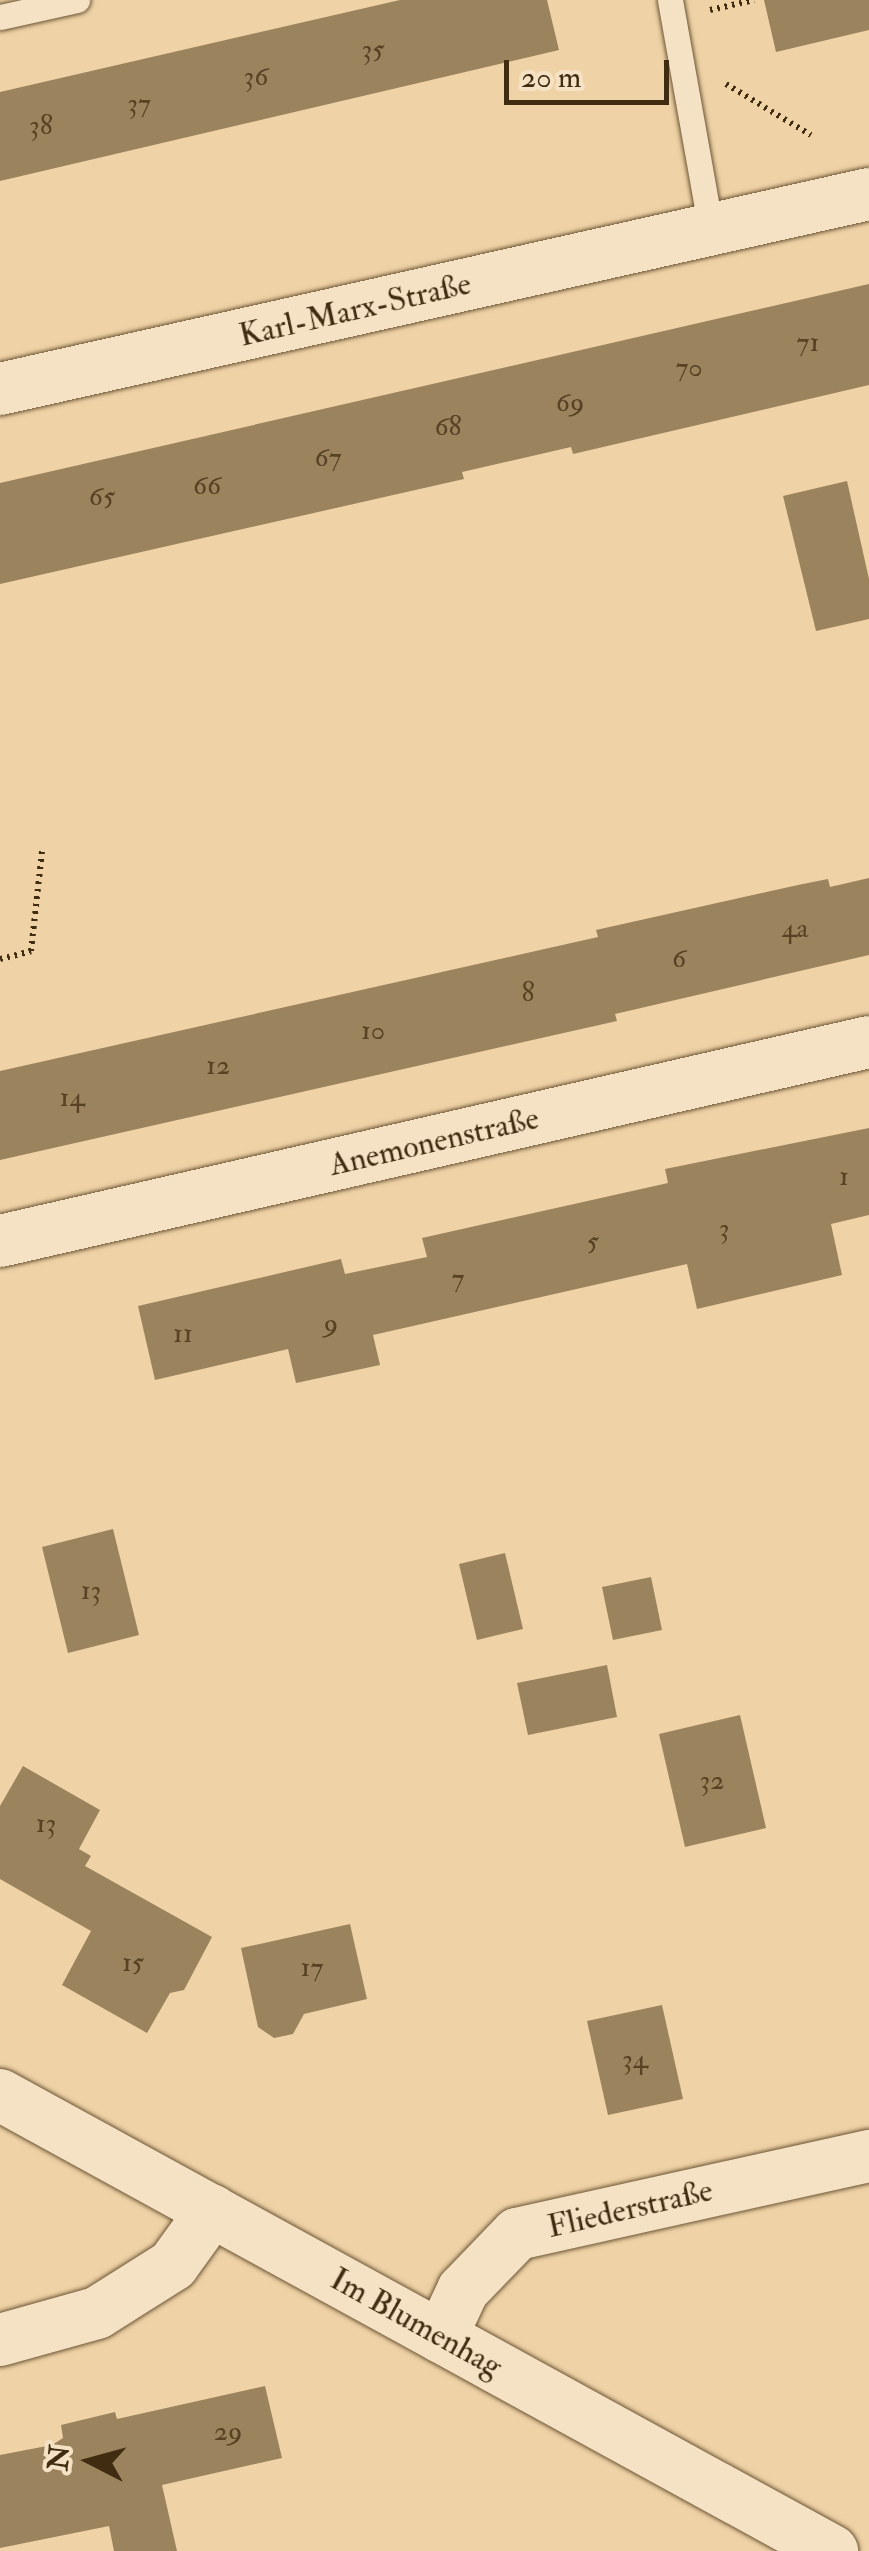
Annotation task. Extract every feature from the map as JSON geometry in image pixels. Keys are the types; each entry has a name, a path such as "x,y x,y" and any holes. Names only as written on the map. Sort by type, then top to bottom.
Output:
{"street":[{"name":"Karl-Marx-Straße","path":"0,389 869,194"},
{"name":"Anemonenstraße","path":"0,1241 869,1042"},
{"name":"Im Blumenhag","path":"0,2095 832,2551"},
{"name":"Fliederstraße","path":"441,2336 463,2290 517,2234 869,2156"},
{"path":"0,2340 97,2313 173,2265 212,2211"}],"lane":[{"path":"0,17 77,0"},
{"path":"670,0 711,231"}],"path":[{"path":"714,77 811,135"},
{"path":"0,958 31,950 42,851"}],"building":[{"path":"400,0 547,0 559,50 0,181 0,92"},
{"path":"764,0 869,0 869,30 776,52"},
{"path":"869,284 869,385 573,454 571,447 462,472 464,479 0,584 0,483"},
{"path":"847,481 869,579 869,619 816,631 783,496"},
{"path":"869,878 869,955 615,1014 617,1021 0,1160 0,1071 598,937 596,930 798,885 828,879 830,887"},
{"path":"869,1128 869,1215 831,1224 842,1275 697,1309 687,1264 373,1335 380,1365 296,1383 288,1349 155,1380 138,1306 341,1259 345,1274 427,1257 422,1238 668,1183 665,1169"},
{"path":"113,1529 139,1635 68,1653 42,1547"},
{"path":"505,1553 523,1629 477,1640 459,1564"},
{"path":"651,1577 662,1630 613,1640 602,1587"},
{"path":"607,1665 617,1717 528,1735 517,1683"},
{"path":"740,1715 766,1828 685,1847 659,1734"},
{"path":"23,1766 100,1810 79,1849 91,1856 85,1866 212,1937 184,1990 170,1993 147,2033 62,1985 91,1931 0,1879 0,1806"},
{"path":"350,1924 367,1999 304,2014 293,2034 274,2038 258,2027 241,1948"},
{"path":"662,2005 683,2099 608,2115 587,2021"},
{"path":"265,2386 282,2458 162,2485 177,2551 114,2551 109,2526 0,2548 0,2455 52,2445 63,2438 61,2425 115,2412 117,2419"}]}
